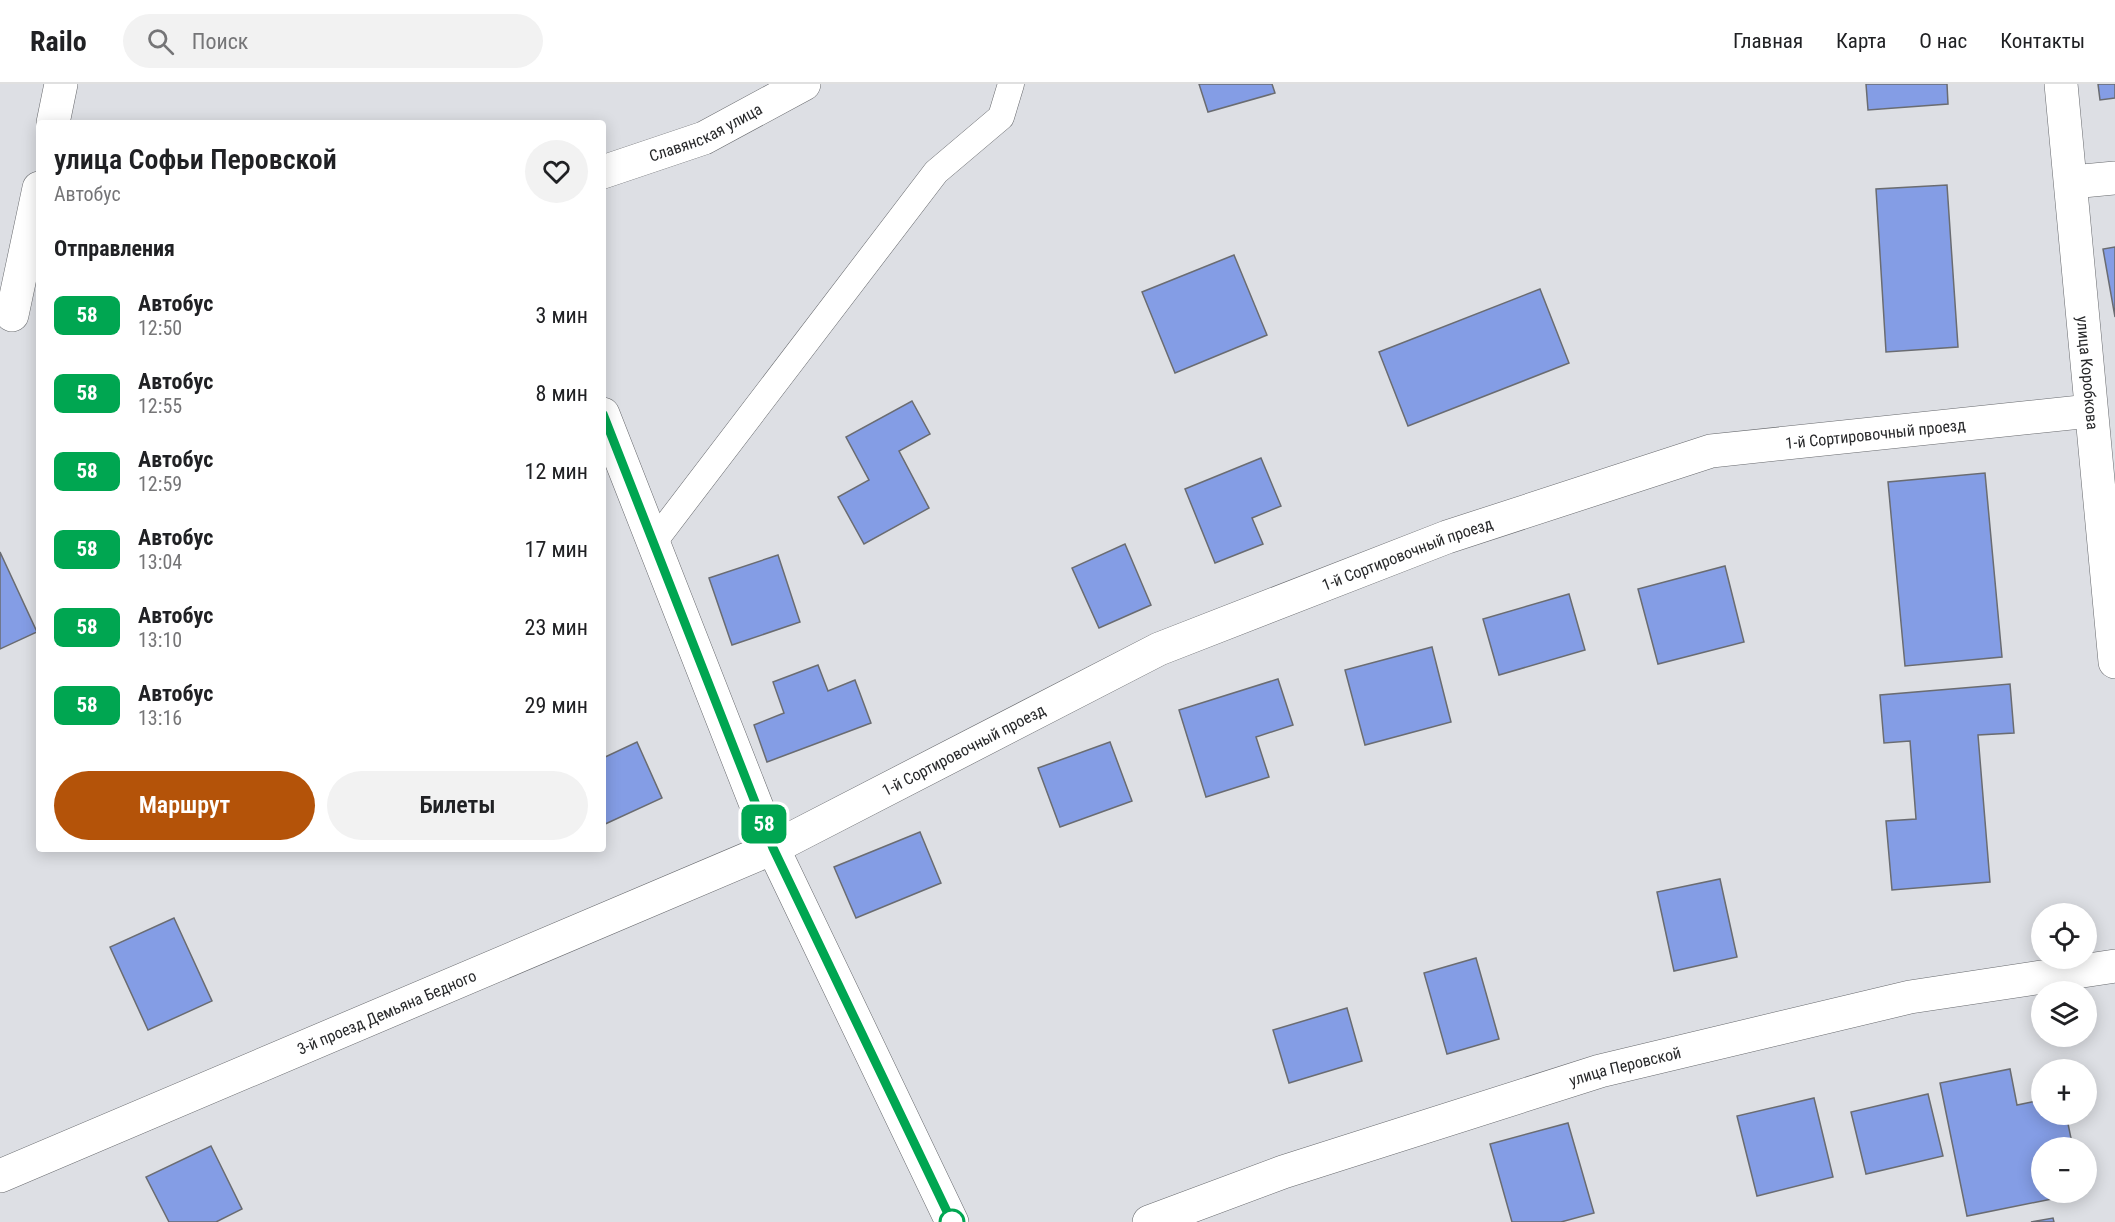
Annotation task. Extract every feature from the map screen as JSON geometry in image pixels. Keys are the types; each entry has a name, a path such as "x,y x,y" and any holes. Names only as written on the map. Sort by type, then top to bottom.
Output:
{"street":[{"path":"54,120 61,84"},
{"name":"Славянская улица","path":"606,171 704,138 804,84"},
{"name":"улица Коробкова","path":"2061,84 2072,182 2090,411 2109,546 2115,662"},
{"path":"2072,182 2115,178"},
{"path":"17,315 36,205"},
{"name":"1-й Сортировочный проезд","path":"773,848 1159,649 1447,537 1712,451 2090,411"},
{"path":"606,422 773,848 952,1222"},
{"name":"3-й проезд Демьяна Бедного","path":"0,1176 773,848"},
{"name":"улица Перовской","path":"1149,1222 1283,1172 1600,1071 1910,997 2115,966"}],"lane":[{"path":"653,543 936,172 1000,117 1011,84"}],"building":[{"path":"1199,84 1272,84 1275,93 1208,112"},
{"path":"1866,84 1947,84 1948,104 1868,110"},
{"path":"2098,84 2115,84 2115,98 2100,100"},
{"path":"1947,185 1958,347 1886,352 1876,189"},
{"path":"2115,247 2115,317 2103,249"},
{"path":"1234,255 1267,335 1175,373 1142,292"},
{"path":"1540,289 1569,363 1408,426 1379,352"},
{"path":"912,401 930,434 899,451 929,508 864,544 838,497 869,480 846,437"},
{"path":"1261,458 1281,506 1252,518 1263,544 1215,563 1185,489"},
{"path":"1985,473 2002,657 1905,666 1888,482"},
{"path":"1125,544 1151,605 1099,628 1072,568"},
{"path":"0,552 36,632 0,649"},
{"path":"778,555 800,622 732,645 709,578"},
{"path":"1725,566 1744,642 1658,664 1638,589"},
{"path":"1569,594 1585,650 1499,675 1483,619"},
{"path":"1432,647 1451,722 1365,745 1345,670"},
{"path":"818,665 828,691 855,680 871,723 767,762 754,725 784,713 773,682"},
{"path":"1278,679 1293,725 1256,737 1269,777 1206,797 1179,710"},
{"path":"2010,684 2014,733 1978,735 1990,882 1892,890 1886,821 1916,819 1910,741 1884,743 1880,695"},
{"path":"637,742 662,798 606,824 606,757"},
{"path":"1110,742 1132,801 1060,827 1038,768"},
{"path":"920,832 941,883 856,918 834,867"},
{"path":"1720,879 1737,957 1674,971 1657,892"},
{"path":"174,918 212,1001 148,1030 110,947"},
{"path":"1476,958 1499,1039 1447,1054 1424,973"},
{"path":"1347,1008 1362,1061 1289,1083 1273,1030"},
{"path":"2010,1069 2017,1105 2031,1102 2031,1125 2068,1125 2071,1137 2031,1137 2032,1203 1967,1216 1940,1083"},
{"path":"1928,1094 1943,1156 1866,1174 1851,1112"},
{"path":"1814,1098 1833,1177 1757,1196 1737,1116"},
{"path":"1568,1123 1594,1213 1561,1222 1512,1222 1490,1144"},
{"path":"211,1146 242,1209 216,1222 169,1222 146,1177"},
{"path":"2053,1218 2054,1222 2031,1222"}],"bus line":[{"name":"58","path":"606,422 773,848 952,1222"}]}
